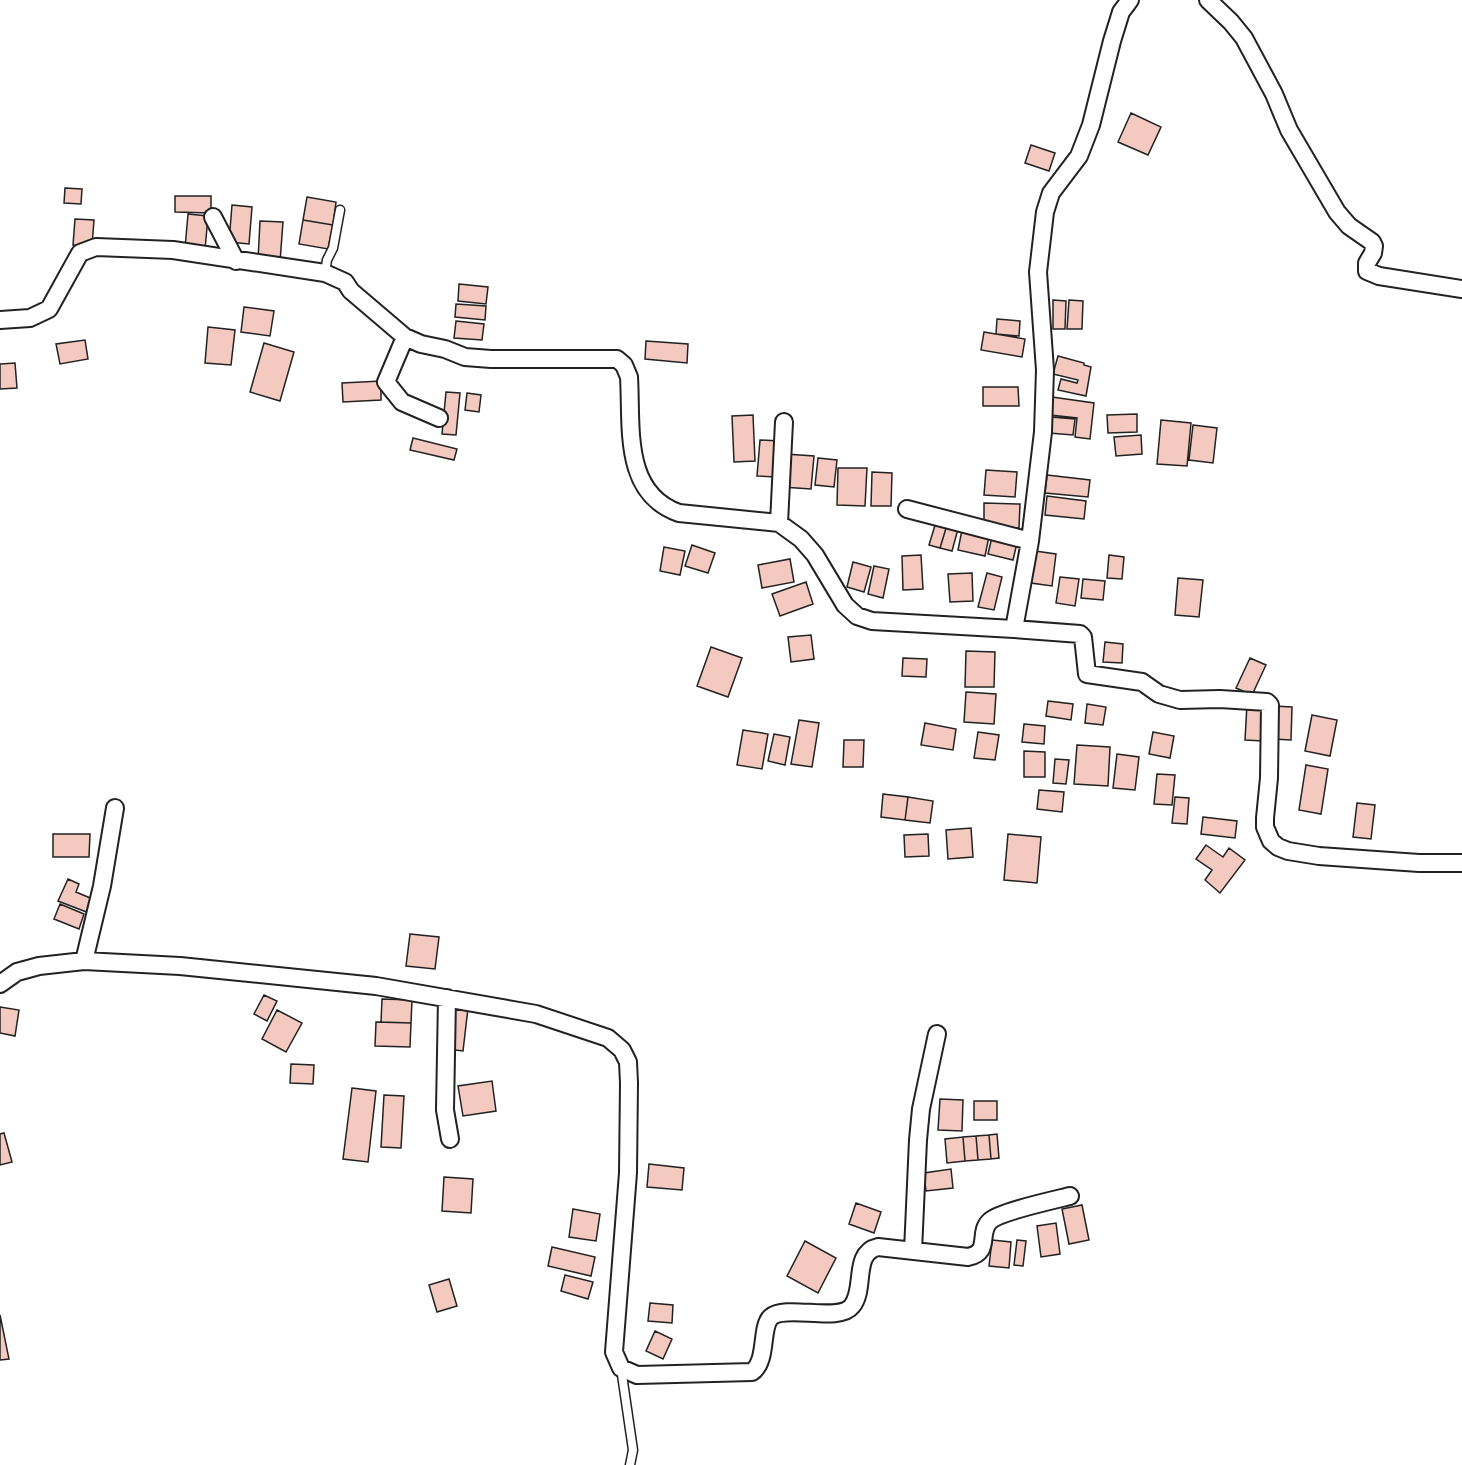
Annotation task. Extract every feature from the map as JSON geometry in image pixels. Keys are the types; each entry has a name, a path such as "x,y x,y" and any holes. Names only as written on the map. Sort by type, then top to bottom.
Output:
{"street":[{"path":"1014,629 1030,541 1043,432 1045,370 1038,272 1045,212 1051,193 1079,156 1091,125 1121,12 1130,0"},
{"path":"1208,0 1244,38 1274,94 1289,130 1337,212 1349,226 1372,242 1373,253 1367,263 1367,271 1379,276 1462,289"},
{"path":"213,217 236,261"},
{"path":"0,320 30,318 49,309 80,253 96,247 173,250 325,273 345,282 351,291 405,336 421,344 445,349 465,357 617,359 624,365 630,377 634,461 642,481 652,496 665,508 680,513 779,523 801,539 815,555 845,605 857,616 872,621 1080,634 1083,637 1087,674 1142,682 1168,698 1180,700 1220,699 1267,702 1270,705 1269,778 1265,827 1271,842 1278,847 1320,856 1419,863 1462,863"},
{"path":"405,336 386,382 402,402 439,418"},
{"path":"779,523 784,422"},
{"path":"907,509 1030,541"},
{"path":"84,961 102,886 115,808"},
{"path":"0,984 17,972 39,966 84,961 276,975 376,986 536,1014 608,1038 622,1050 628,1062 628,1173 615,1352 616,1360 621,1368 637,1375 752,1372 757,1369 768,1323 772,1316 781,1313 847,1311 856,1299 866,1251 878,1247 968,1257 975,1255 982,1247 986,1227 990,1220 1070,1196"},
{"path":"447,998 445,1110 450,1139"},
{"path":"913,1251 921,1109 937,1034"}],"lane":[{"path":"325,273 327,260 333,248 340,210"},
{"path":"621,1368 633,1450 630,1465"}],"building":[{"path":"1131,113 1161,127 1148,155 1118,142"},
{"path":"1031,145 1055,153 1049,171 1025,163"},
{"path":"65,188 82,189 81,204 64,203"},
{"path":"175,196 211,196 211,213 175,212"},
{"path":"307,197 336,202 333,225 303,220"},
{"path":"232,205 252,207 249,244 229,242"},
{"path":"188,214 208,216 205,250 185,248"},
{"path":"75,219 94,220 92,246 73,245"},
{"path":"303,220 333,225 328,249 299,244"},
{"path":"260,221 283,222 280,262 258,260"},
{"path":"459,284 488,287 486,304 458,301"},
{"path":"1053,300 1066,301 1065,329 1053,329"},
{"path":"1069,300 1083,301 1082,329 1067,329"},
{"path":"456,304 486,306 485,320 455,317"},
{"path":"244,307 274,311 270,336 241,332"},
{"path":"997,319 1020,321 1019,336 996,334"},
{"path":"456,321 484,324 482,340 454,338"},
{"path":"208,327 235,330 231,365 205,363"},
{"path":"984,332 1025,339 1022,357 981,350"},
{"path":"85,340 88,359 60,364 56,344"},
{"path":"646,341 688,344 687,363 645,359"},
{"path":"264,343 294,352 280,401 250,392"},
{"path":"1058,356 1091,367 1086,396 1058,390 1061,379 1077,383 1078,380 1053,374"},
{"path":"15,363 17,388 0,389 0,364"},
{"path":"381,381 381,400 343,402 342,383"},
{"path":"983,387 1018,387 1019,406 983,406"},
{"path":"446,392 460,393 456,435 442,434"},
{"path":"467,393 481,395 479,412 465,410"},
{"path":"1052,397 1094,403 1090,439 1075,437 1077,418 1050,415"},
{"path":"1137,414 1137,432 1108,433 1107,415"},
{"path":"753,415 755,461 734,462 732,416"},
{"path":"1051,417 1075,419 1073,435 1049,433"},
{"path":"1161,420 1191,423 1187,466 1157,464"},
{"path":"1193,425 1217,428 1213,463 1189,460"},
{"path":"1141,435 1142,454 1116,456 1114,437"},
{"path":"413,438 457,449 454,460 410,450"},
{"path":"760,440 779,441 776,477 757,476"},
{"path":"785,454 814,456 811,489 782,487"},
{"path":"818,458 837,460 834,487 815,485"},
{"path":"838,468 867,468 865,506 837,505"},
{"path":"986,470 1017,472 1015,497 984,495"},
{"path":"872,472 892,473 891,506 871,506"},
{"path":"1047,475 1090,480 1088,497 1045,493"},
{"path":"1047,496 1086,501 1084,519 1045,515"},
{"path":"984,503 1020,504 1019,528 984,527"},
{"path":"936,522 947,525 940,548 929,545"},
{"path":"947,525 958,529 952,551 940,548"},
{"path":"962,530 989,536 985,556 958,550"},
{"path":"992,537 1017,543 1013,560 988,554"},
{"path":"692,545 715,553 708,573 685,566"},
{"path":"664,547 685,551 680,575 660,571"},
{"path":"1035,551 1056,554 1052,586 1031,583"},
{"path":"921,555 923,589 903,590 902,556"},
{"path":"1109,555 1124,557 1122,579 1107,578"},
{"path":"790,559 794,582 762,588 758,565"},
{"path":"853,562 871,567 864,592 847,587"},
{"path":"874,566 889,569 883,598 868,594"},
{"path":"972,573 973,601 950,602 948,574"},
{"path":"987,573 1002,577 994,610 978,607"},
{"path":"1060,577 1079,579 1075,606 1056,603"},
{"path":"1178,578 1203,580 1199,617 1175,615"},
{"path":"1083,579 1105,581 1103,600 1081,598"},
{"path":"806,582 813,604 780,616 772,594"},
{"path":"811,635 814,659 791,662 788,637"},
{"path":"1105,642 1123,644 1122,663 1103,662"},
{"path":"711,647 742,658 728,697 697,686"},
{"path":"966,651 995,652 994,687 965,687"},
{"path":"903,658 927,659 926,677 902,676"},
{"path":"1250,658 1266,665 1252,695 1236,688"},
{"path":"966,692 996,694 994,724 964,722"},
{"path":"1048,701 1073,704 1071,720 1046,716"},
{"path":"1087,704 1106,707 1103,725 1085,723"},
{"path":"1247,704 1265,705 1263,741 1245,740"},
{"path":"1274,706 1292,707 1291,740 1273,739"},
{"path":"1312,715 1337,720 1330,756 1305,751"},
{"path":"799,720 819,723 812,767 791,764"},
{"path":"925,723 956,729 953,750 921,745"},
{"path":"1024,724 1045,726 1044,744 1022,742"},
{"path":"743,730 768,734 762,769 737,765"},
{"path":"978,732 999,735 995,760 974,758"},
{"path":"1153,732 1174,736 1170,758 1149,754"},
{"path":"774,734 790,737 785,765 768,761"},
{"path":"844,740 864,740 863,767 843,767"},
{"path":"1077,745 1110,747 1108,786 1074,784"},
{"path":"1024,751 1045,752 1045,777 1024,777"},
{"path":"1117,754 1139,757 1135,790 1113,788"},
{"path":"1055,759 1069,760 1066,784 1053,783"},
{"path":"1306,765 1328,769 1321,814 1299,810"},
{"path":"1157,774 1175,775 1172,805 1154,804"},
{"path":"1039,790 1064,792 1062,812 1037,809"},
{"path":"883,794 908,797 905,820 881,817"},
{"path":"908,797 933,801 930,823 905,820"},
{"path":"1175,797 1189,798 1187,824 1172,823"},
{"path":"1357,803 1375,805 1371,839 1353,837"},
{"path":"1203,817 1237,821 1235,838 1201,834"},
{"path":"971,828 973,857 948,859 946,830"},
{"path":"53,834 90,834 89,857 53,857"},
{"path":"928,834 929,856 905,857 904,835"},
{"path":"1008,834 1041,837 1037,883 1004,880"},
{"path":"1206,845 1223,857 1229,848 1245,860 1220,893 1205,880 1212,870 1196,859"},
{"path":"68,879 79,884 76,892 95,900 89,913 58,901"},
{"path":"60,904 84,914 79,929 54,919"},
{"path":"410,934 439,937 435,969 406,966"},
{"path":"264,995 277,1001 267,1021 254,1014"},
{"path":"382,999 412,1000 411,1023 381,1022"},
{"path":"452,1006 468,1008 463,1051 447,1049"},
{"path":"0,1007 19,1010 15,1036 0,1033"},
{"path":"277,1010 302,1023 286,1052 262,1039"},
{"path":"376,1022 411,1023 410,1047 375,1046"},
{"path":"291,1064 314,1065 313,1084 290,1083"},
{"path":"492,1081 496,1111 463,1116 458,1086"},
{"path":"352,1088 376,1091 368,1162 343,1159"},
{"path":"384,1095 404,1096 401,1148 381,1147"},
{"path":"940,1099 963,1100 962,1131 938,1130"},
{"path":"974,1101 997,1101 997,1120 974,1120"},
{"path":"4,1133 12,1162 0,1165 0,1134"},
{"path":"997,1134 999,1158 991,1159 989,1135"},
{"path":"989,1135 991,1159 978,1160 976,1136"},
{"path":"976,1136 978,1160 965,1161 963,1137"},
{"path":"963,1137 965,1161 947,1163 945,1139"},
{"path":"649,1164 684,1168 682,1190 647,1187"},
{"path":"951,1169 953,1188 926,1191 924,1173"},
{"path":"444,1177 473,1179 471,1213 442,1211"},
{"path":"856,1203 881,1212 874,1233 849,1224"},
{"path":"1082,1205 1089,1240 1069,1244 1062,1209"},
{"path":"573,1209 600,1214 596,1241 569,1237"},
{"path":"1056,1223 1060,1254 1041,1257 1037,1226"},
{"path":"992,1240 1011,1242 1009,1268 989,1266"},
{"path":"1017,1240 1026,1241 1023,1266 1014,1265"},
{"path":"805,1241 836,1258 818,1293 787,1276"},
{"path":"552,1247 595,1257 591,1276 548,1266"},
{"path":"565,1275 593,1282 588,1299 561,1291"},
{"path":"449,1279 457,1306 437,1312 429,1285"},
{"path":"650,1303 673,1305 672,1323 648,1321"},
{"path":"0,1315 9,1359 0,1360"},
{"path":"655,1331 672,1339 663,1359 646,1351"}]}
